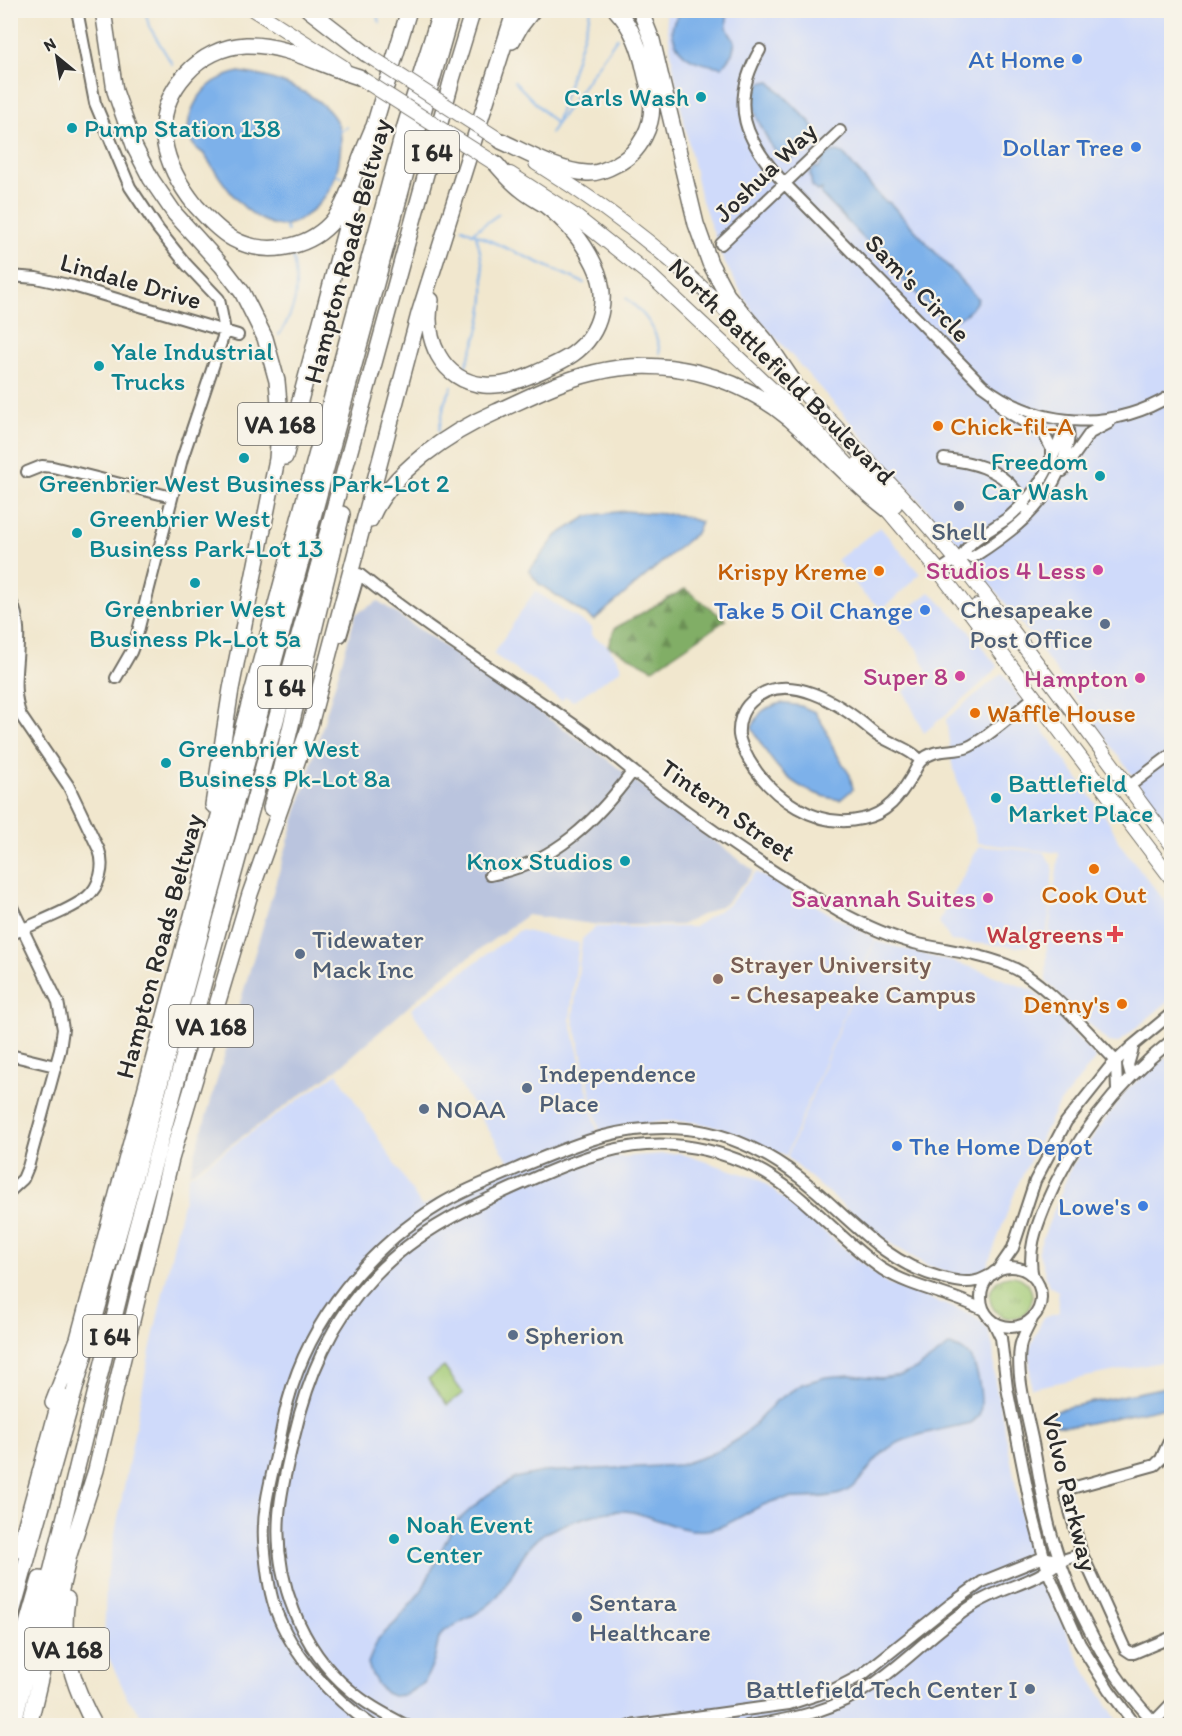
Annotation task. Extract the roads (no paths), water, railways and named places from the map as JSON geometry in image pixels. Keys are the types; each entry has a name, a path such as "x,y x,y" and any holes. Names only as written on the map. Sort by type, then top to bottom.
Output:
{"highway":[{"name":"VA 168","path":"103,10 115,91 125,123 139,155 151,179 175,214 227,272 242,292 259,323 274,366 280,414 279,443 231,689 202,879"},
{"path":"309,10 366,54"},
{"path":"257,562 373,128 409,10"},
{"name":"Hampton Roads Beltway","path":"10,1581 78,1339 405,126 441,10"},
{"path":"10,1620 141,1154 452,10"},
{"path":"10,1683 48,1551 376,328 449,64 467,10"},
{"name":"Hampton Roads Beltway","path":"13,1725 134,1237 452,79 473,10"},
{"path":"496,164 521,190 553,212 579,238 594,263 600,279 602,299 599,319 592,335 574,354 561,362 505,384 482,385 457,376 440,359 429,334 429,310 442,240 515,10"},
{"path":"494,75 519,27 533,10"},
{"path":"501,141 569,170 588,173 608,169 626,160 646,132 651,118 652,101 637,42 626,21 616,10"},
{"path":"640,10 652,40 696,224 710,263 727,295 766,341 793,381"},
{"path":"359,77 329,68 298,54 270,47 235,46 212,54 192,67 177,85 171,97 164,128 167,158 174,175 186,193 227,235 254,247 266,249 288,247 312,238 330,224 347,197 373,128"},
{"name":"VA 168","path":"95,1725 78,1691 68,1658 65,1614 70,1582 66,1569 96,1470 171,1159 250,894 310,725 356,570 419,314 442,240"},
{"path":"250,894 393,295"},
{"path":"356,570 373,513 411,467 442,441 472,423 558,385 592,373 619,368 650,366 687,370 718,379 750,393 774,407 795,424 863,491 887,509"},
{"path":"10,1541 22,1511 46,1424 78,1339"},
{"path":"29,1725 66,1569"}],"main road":[{"name":"North Battlefield Boulevard","path":"254,10 567,210 652,276 812,427 849,465 939,571 1172,879"},
{"name":"North Battlefield Boulevard","path":"298,10 603,207 681,269 752,336 960,557 1024,647 1172,845"},
{"path":"812,427 839,444 938,554 951,561 960,557"},
{"path":"939,571 959,582 991,623 1024,647"}],"street":[{"path":"77,10 95,103 130,187 158,229 186,264 219,299 225,331 182,459 136,639 116,678"},
{"name":"Sam's Circle","path":"760,50 750,70 743,100 745,118 756,150 785,184 969,373 991,392 1017,408 1042,416 1066,420 1100,421 1126,416 1172,395"},
{"name":"Joshua Way","path":"721,244 840,131"},
{"name":"Lindale Drive","path":"10,276 36,278 73,286 238,335"},
{"path":"991,392 1003,409 1044,434 1051,448 1051,464"},
{"path":"1053,483 1091,433 1126,416"},
{"path":"960,557 974,557 1029,515 1045,497 1064,457 1070,434 1066,420"},
{"path":"939,571 960,557 967,546 1008,518 1034,491 1051,464 1066,420"},
{"path":"944,459 964,461 997,473 1017,491 1029,515"},
{"path":"27,472 42,466 53,467 172,497"},
{"path":"322,700 356,570"},
{"name":"Tintern Street","path":"356,570 402,608 584,732 754,860 863,925 912,942 977,955 1008,965 1024,974 1055,1000 1116,1061"},
{"path":"10,935 86,898 99,880 102,861 68,785 21,716 17,705 14,686 18,626 11,601"},
{"path":"921,761 887,741 845,709 803,690 782,688 766,692 747,705 739,724 741,744 754,768 765,782 791,804 825,819 852,821 878,814 899,797 921,761 938,751 971,746 1034,698"},
{"path":"1128,787 1172,754"},
{"path":"490,875 532,861 571,838 601,812 633,771"},
{"path":"10,903 60,1009 63,1023 62,1039 28,1167 23,1179 10,1191"},
{"path":"984,1310 982,1302 984,1286 1013,1248 1035,1181 1054,1142 1082,1100 1116,1061 1172,1013"},
{"name":"Volvo Parkway","path":"1154,1724 1105,1658 1079,1610 1060,1561 1045,1509 1021,1375 1020,1345 1041,1300 1040,1287 1033,1276 1030,1255 1053,1186 1095,1116 1131,1076 1172,1040"},
{"path":"1131,1076 1128,1060 1136,1042"},
{"path":"10,1055 55,1066"},
{"path":"1116,1061 1117,1090"},
{"path":"373,1725 341,1700 308,1666 279,1616 269,1584 264,1507 288,1400 316,1334 333,1304 357,1276 380,1250 413,1224 462,1193 559,1151 602,1135 640,1128 664,1127 716,1134 763,1154 801,1179 875,1245 899,1261 928,1274 963,1282 976,1281 1007,1268 1017,1268 1033,1276"},
{"path":"407,1725 368,1704 349,1690 317,1653 292,1608 282,1571 278,1538 283,1482 302,1400 329,1335 346,1308 375,1274 420,1236 477,1203 585,1157 606,1150 638,1145 682,1146 721,1154 767,1174 794,1192 883,1269 909,1283 966,1301 984,1310"},
{"name":"Volvo Parkway","path":"984,1310 993,1321 1001,1338 1007,1388 1020,1457 1036,1533 1048,1572 1080,1644 1109,1690 1136,1725"},
{"path":"993,1321 1013,1327 1032,1319"},
{"path":"1172,1434 1161,1460 1155,1465 1066,1491 1082,1554 1128,1652 1134,1653 1172,1637"},
{"path":"747,1725 807,1716 841,1703 877,1682 975,1604 1006,1588 1048,1572 1060,1561 1082,1554"},
{"path":"630,1725 789,1704 835,1689 862,1675 982,1582 1044,1557 1060,1561"},
{"path":"1154,1724 1172,1703"}],"water":[{"path":"682,11 729,11 727,27 735,42 732,54 722,67 699,62 680,51 672,29"},
{"path":"239,72 296,88 322,105 339,127 340,154 336,174 329,191 310,212 291,224 276,225 250,212 232,195 190,138 189,120 196,101 216,81"},
{"path":"769,81 810,122 817,134 802,151 790,159 785,159 776,153 756,113 755,103 758,89 761,83"},
{"path":"836,152 843,154 884,201 890,203 978,299 968,312 954,320 943,320 872,248 872,243 868,243 821,194 822,189 818,191 812,186 810,173 815,167 818,168 827,154"},
{"path":"624,511 679,515 701,522 696,533 594,620 539,584 529,571 557,535 588,516"},
{"path":"781,703 801,706 815,712 825,728 834,750 850,775 853,789 840,800 797,785 777,767 760,743 752,728 755,722 763,711"},
{"path":"949,1346 966,1353 974,1364 980,1389 981,1406 979,1415 971,1423 929,1432 898,1443 882,1453 848,1491 825,1497 777,1500 715,1528 687,1529 641,1514 623,1511 588,1516 554,1529 545,1533 529,1547 506,1585 488,1606 443,1632 424,1683 405,1695 393,1696 378,1685 371,1673 368,1663 378,1639 396,1622 422,1590 454,1524 487,1495 515,1478 543,1472 680,1465 709,1455 734,1442 753,1426 776,1401 802,1384 826,1377 850,1375 880,1378 902,1375 918,1368"},
{"path":"1171,1386 1171,1406 1075,1426 1057,1425 1053,1421 1052,1417 1055,1412 1064,1408"}],"waterway":[{"path":"145,10 149,26 172,64"},
{"path":"374,10 380,22"},
{"path":"556,124 591,10"},
{"path":"550,133 617,38"},
{"path":"514,81 556,124"},
{"path":"340,131 347,127"},
{"path":"337,175 342,177"},
{"path":"472,233 499,214"},
{"path":"285,226 287,231"},
{"path":"462,228 584,283"},
{"path":"465,367 478,333 484,302 483,270 476,235"},
{"path":"279,335 290,316 295,298 296,280 293,258"},
{"path":"626,298 649,322 656,336 660,353"},
{"path":"439,430 445,401 452,387"}],"place":[{"name":"At Home","path":"1077,59"},
{"name":"Carls Wash","path":"701,97"},
{"name":"Pump Station 138","path":"72,128"},
{"name":"Dollar Tree","path":"1136,147"},
{"name":"Yale Industrial Trucks","path":"99,366"},
{"name":"Chick-fil-A","path":"938,426"},
{"name":"Greenbrier West Business Park-Lot 2","path":"244,458"},
{"name":"Freedom Car Wash","path":"1100,476"},
{"name":"Shell","path":"959,506"},
{"name":"Greenbrier West Business Park-Lot 13","path":"77,533"},
{"name":"Studios 4 Less","path":"1098,570"},
{"name":"Krispy Kreme","path":"879,571"},
{"name":"Greenbrier West Business Pk-Lot 5a","path":"195,583"},
{"name":"Take 5 Oil Change","path":"925,610"},
{"name":"Chesapeake Post Office","path":"1105,624"},
{"name":"Super 8","path":"960,676"},
{"name":"Hampton","path":"1140,678"},
{"name":"Waffle House","path":"975,713"},
{"name":"Greenbrier West Business Pk-Lot 8a","path":"166,763"},
{"name":"Battlefield Market Place","path":"996,798"},
{"name":"Knox Studios","path":"625,861"},
{"name":"Cook Out","path":"1094,869"},
{"name":"Savannah Suites","path":"988,898"},
{"name":"Walgreens","path":"1115,934"},
{"name":"Tidewater Mack Inc","path":"300,954"},
{"name":"Strayer University - Chesapeake Campus","path":"718,979"},
{"name":"Denny's","path":"1122,1004"},
{"name":"Independence Place","path":"527,1088"},
{"name":"NOAA","path":"424,1109"},
{"name":"The Home Depot","path":"897,1146"},
{"name":"Lowe's","path":"1143,1206"},
{"name":"Spherion","path":"513,1335"},
{"name":"Noah Event Center","path":"394,1539"},
{"name":"Sentara Healthcare","path":"577,1617"},
{"name":"Battlefield Tech Center I","path":"1030,1689"}]}
